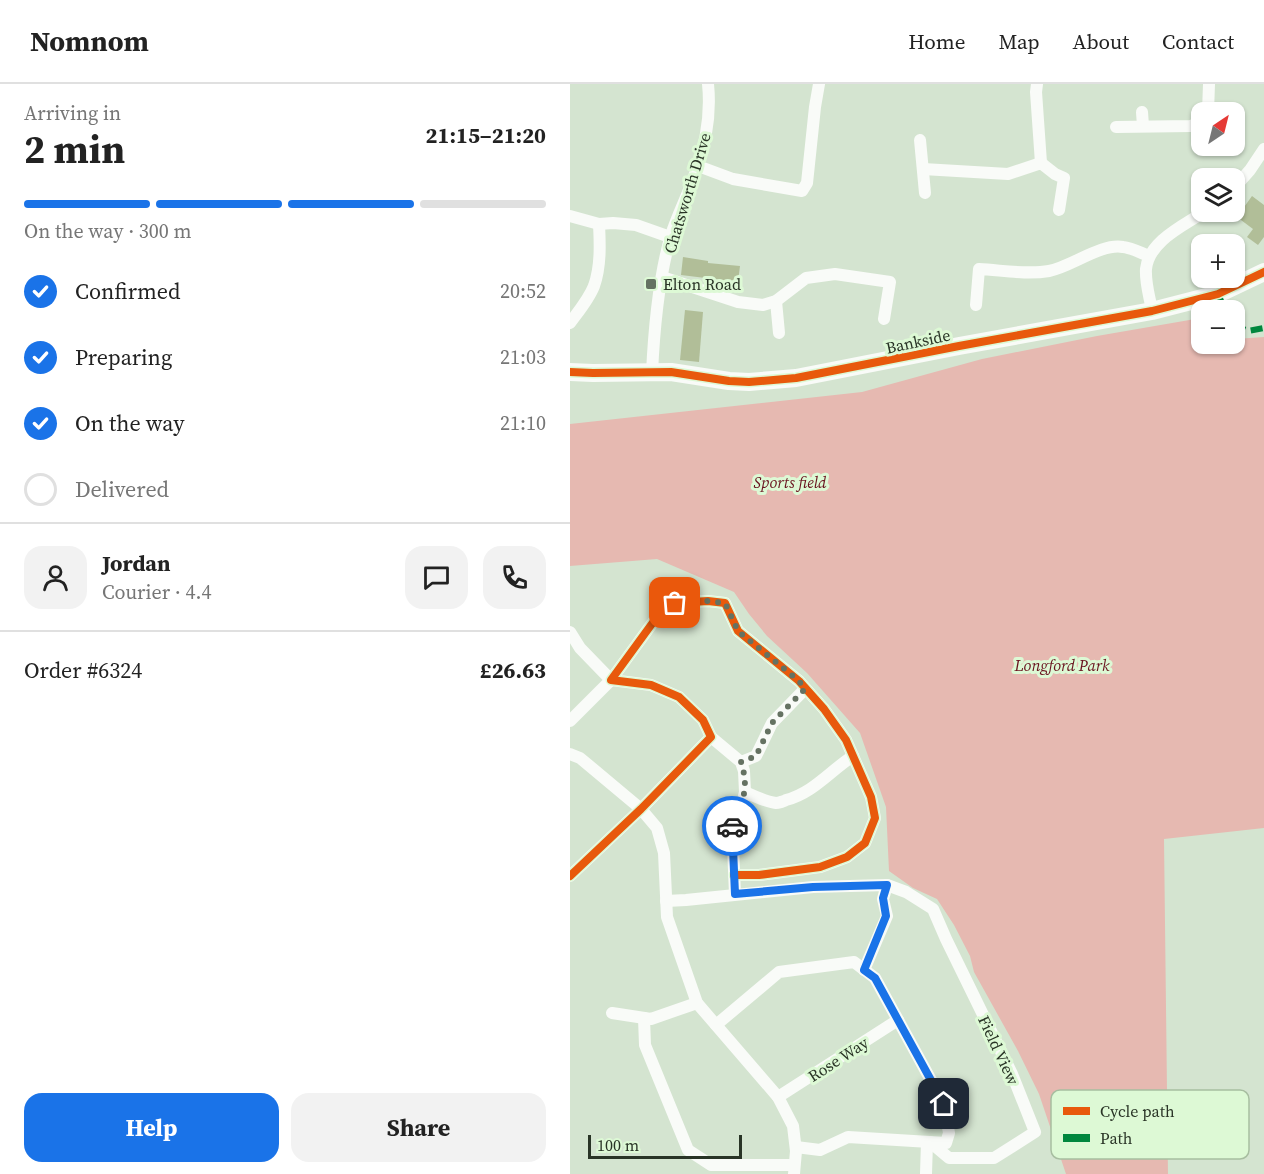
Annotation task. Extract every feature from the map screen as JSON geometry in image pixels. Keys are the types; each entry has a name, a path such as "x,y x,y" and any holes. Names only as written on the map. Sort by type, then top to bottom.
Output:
{"street":[{"name":"Chatsworth Drive","path":"652,373 653,342 662,277 670,237 698,166 707,128 710,101 708,84"},
{"path":"698,166 733,179 802,191 807,183 819,84"},
{"path":"1037,84 1041,163 1055,174 1070,179 1059,210"},
{"path":"1208,102 1209,84"},
{"path":"1142,112 1143,126"},
{"path":"1116,127 1191,126"},
{"path":"920,140 925,193"},
{"path":"1245,176 1264,149"},
{"path":"923,169 1008,174 1041,163"},
{"path":"570,216 599,224 636,225 670,237"},
{"path":"1152,311 1146,280 1149,256 1155,246 1191,221"},
{"path":"570,322 594,287 600,256 599,224"},
{"path":"976,305 979,269 1050,271 1099,251 1123,246 1149,256"},
{"name":"Bankside","path":"570,372 680,373 749,382 796,378 1152,311 1218,294 1264,272"},
{"path":"662,277 738,302 763,304 776,301 806,278 835,274 890,282 884,319"},
{"path":"776,301 779,333"},
{"path":"570,721 611,680 662,610 675,603 708,601 725,603 738,631 799,681 830,717 846,740 871,797 875,818 865,843 847,857 820,867 759,875 734,875"},
{"path":"570,632 580,648 611,680 651,685 679,697 703,720 711,737 741,762 745,792 742,804 732,822 735,894"},
{"path":"741,762 756,756 772,723 805,689"},
{"path":"570,876 641,809 711,737"},
{"path":"570,754 580,758 641,809 657,828 664,853 667,917 697,1003 778,1097 793,1126 796,1147 794,1170 711,1165 688,1150 645,1045 644,1018"},
{"path":"745,792 777,803 798,797 819,784 839,765 853,756"},
{"path":"666,901 813,887 887,885 883,898 886,916 864,970"},
{"name":"Field View","path":"887,885 906,892 933,909 1012,1074 1035,1132 994,1158 949,1158 929,1142"},
{"path":"716,1025 779,972 854,962 875,978 944,1104 949,1133 946,1143 848,1137 820,1150 796,1147"},
{"path":"612,1013 651,1019 697,1003"},
{"name":"Rose Way","path":"778,1097 898,1020"},
{"path":"926,1174 929,1142"}],"green space":[{"name":"Longford Park","path":"1191,320 1191,354 1245,354 1245,338 1264,337 1264,828 1164,839 1167,1090 1051,1090 1051,1130 1039,1094 974,972 970,956 954,925 937,899 913,888 889,871 886,807 860,733 807,673 767,636 734,592 657,559 570,566 570,424 862,392 982,359"},
{"name":"Longford Park","path":"1061,1159 1168,1159 1168,1174 1066,1174"}],"building":[{"path":"1252,196 1264,205 1264,237 1258,245 1247,237 1253,229 1244,222 1245,206"},
{"path":"683,257 708,261 708,263 740,266 738,282 681,275"},
{"path":"685,310 703,312 699,362 680,360"}],"marked path":[{"path":"1218,294 1221,300"},
{"path":"1245,330 1264,328"}],"cycle path":[{"path":"570,372 671,372 749,382 796,378 1152,311 1218,294 1264,272"},
{"path":"570,876 641,809 711,737 703,720 679,697 651,685 611,680 662,610 675,603 708,601 725,603 738,631 799,681 824,709 846,740 871,797 875,818 865,843 847,857 820,867 759,875 734,875"}],"way so far":[{"path":"675,603 708,601 725,603 738,631 799,681 805,689 772,723 756,756 741,762 745,792 732,826"}],"place":[{"name":"Elton Road","path":"651,284"}],"route":[{"path":"732,826 735,894 813,887 887,885 883,898 886,916 864,970 875,978 944,1104"}],"park label":[{"name":"Sports field","path":"790,482"}]}
